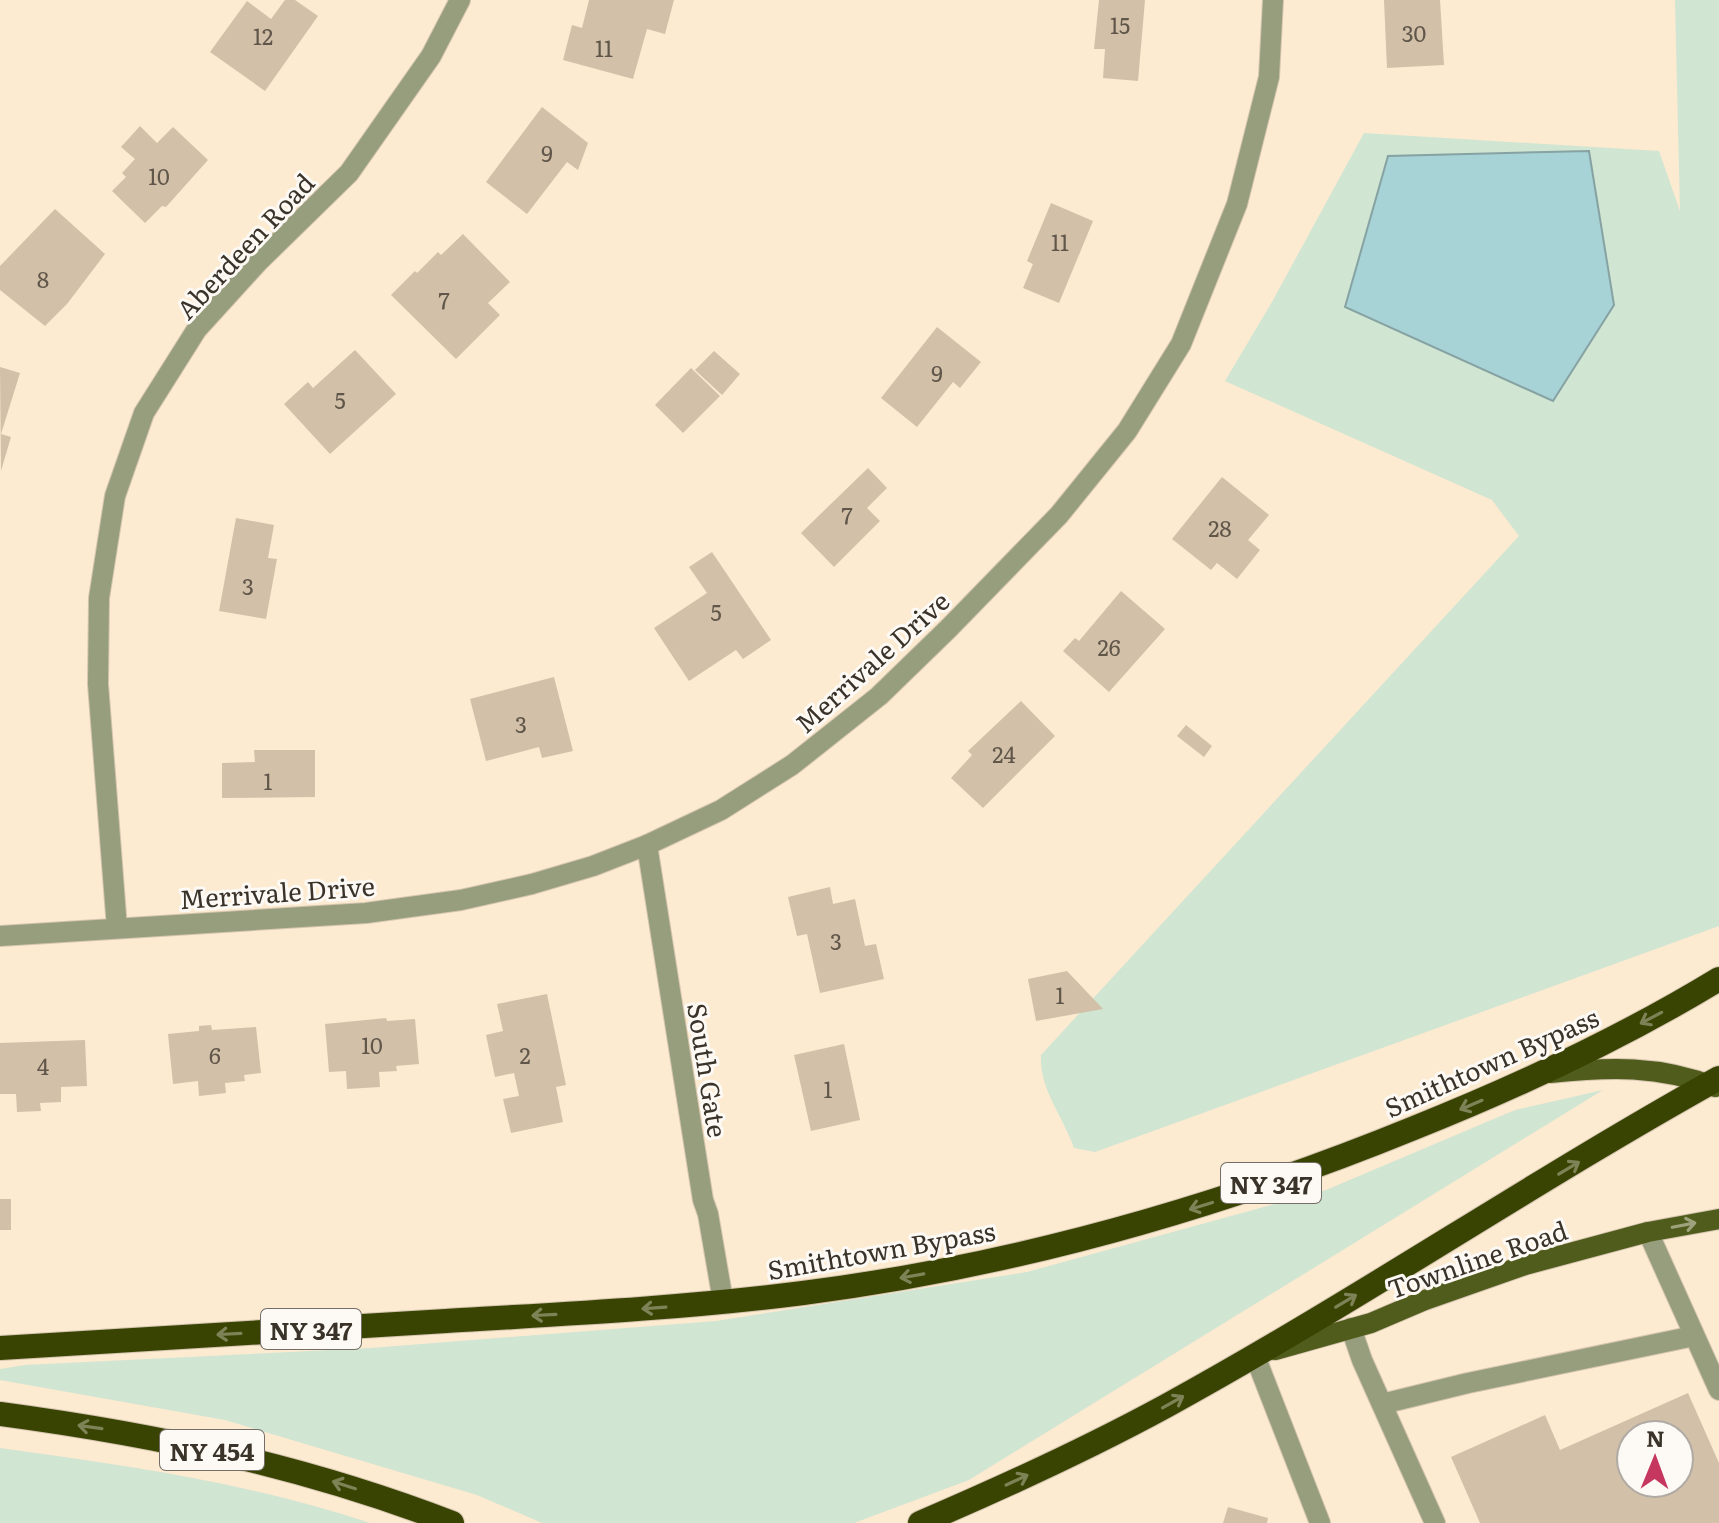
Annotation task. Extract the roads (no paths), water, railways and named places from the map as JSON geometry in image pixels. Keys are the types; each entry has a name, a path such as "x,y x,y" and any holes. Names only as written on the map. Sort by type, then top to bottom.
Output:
{"highway":[{"name":"Smithtown Bypass","path":"0,1348 622,1311 805,1293 989,1261 1223,1199 1340,1158 1542,1074 1719,979"},
{"path":"920,1523 1104,1438 1255,1356 1716,1084"},
{"name":"NY 454","path":"0,1414 131,1434 257,1460 369,1493 452,1523"},
{"path":"944,1523 984,1496"}],"main road":[{"path":"1542,1074 1617,1067 1657,1071 1716,1084"},
{"name":"Townline Road","path":"1255,1356 1351,1328 1513,1269 1648,1232 1719,1219"}],"street":[{"name":"Aberdeen Road","path":"117,928 98,684 99,598 115,496 144,413 197,329 258,262 349,173 431,56 460,0"},
{"name":"Merrivale Drive","path":"0,936 366,913 461,900 593,866 647,845 721,810 792,765 879,696 1059,515 1127,431 1181,344 1237,204 1269,77 1273,0"},
{"name":"South Gate","path":"647,845 703,1200 723,1301"},
{"path":"1648,1232 1719,1390"},
{"path":"1351,1328 1435,1523"},
{"path":"1382,1404 1694,1336"},
{"path":"1255,1356 1320,1523"}],"water":[{"path":"1589,151 1614,305 1553,401 1345,307 1388,156"}]}
